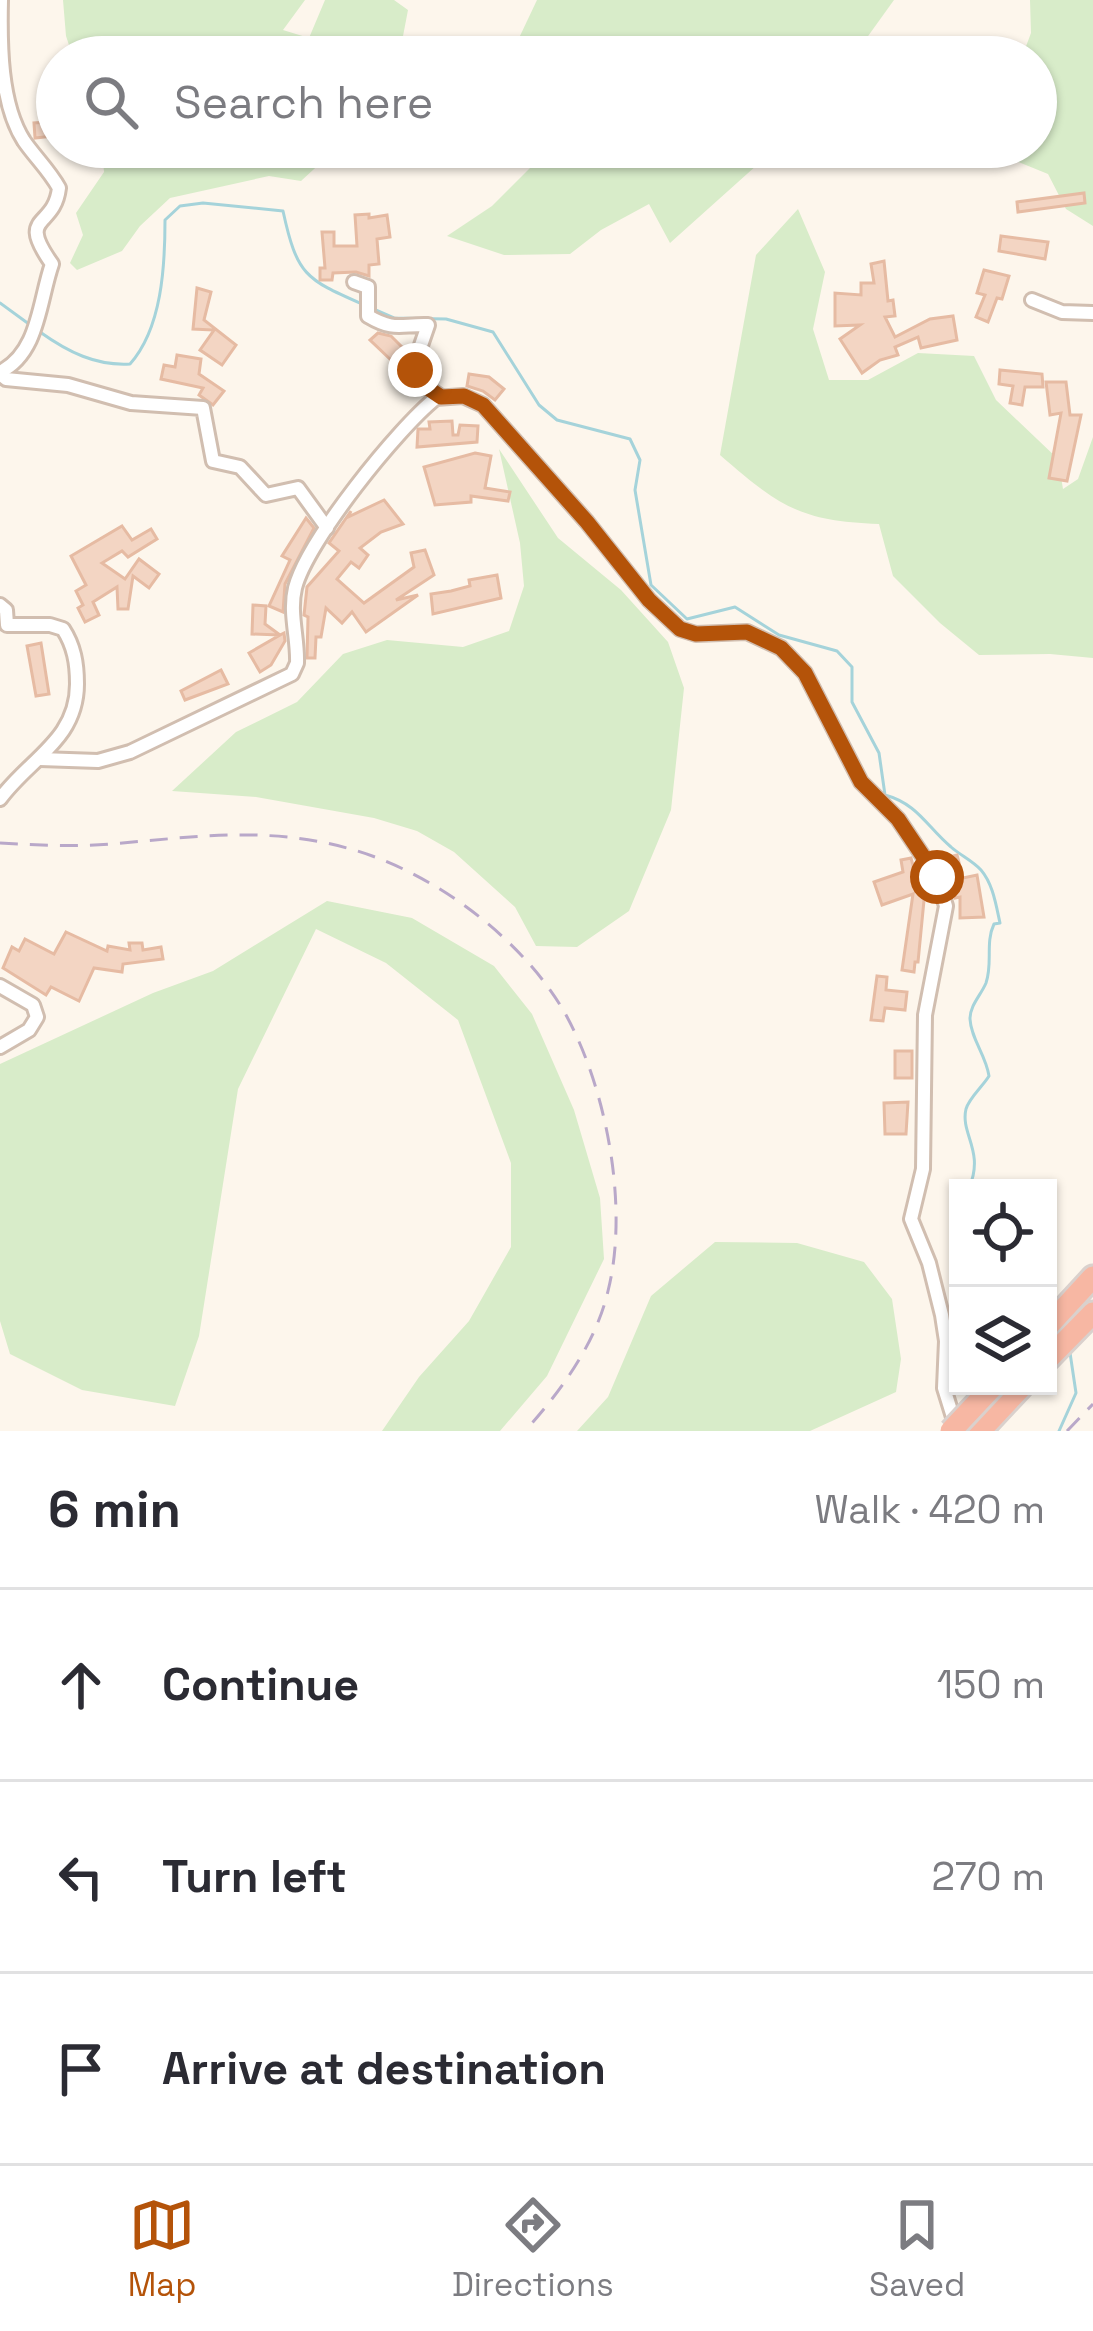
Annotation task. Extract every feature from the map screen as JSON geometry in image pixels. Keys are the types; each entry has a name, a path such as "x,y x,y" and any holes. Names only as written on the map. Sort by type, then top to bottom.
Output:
{"highway":[{"path":"1057,1316 1093,1276"},
{"path":"1057,1350 1093,1313"},
{"path":"954,1431 985,1395"},
{"path":"980,1431 1014,1395"}],"street":[{"path":"1,0 1,43 13,119 36,154"},
{"path":"46,168 59,188 58,201 35,234 52,264 33,337 20,358 0,373 6,379 68,385 131,403 202,409 213,461 244,469 266,495 298,488 327,528"},
{"path":"354,282 368,287 368,315 396,329 428,325 416,380 441,397"},
{"path":"1032,300 1062,312 1093,314"},
{"path":"40,759 98,761 130,752 292,674 297,663 295,588 327,528 381,455 427,405 441,397 464,396 483,405 649,600 680,629 696,634 747,632 781,648 805,673 861,782 898,819 937,877 946,906 925,1015 923,1169 910,1219 929,1263 942,1316 944,1388 954,1431"},
{"path":"0,605 7,610 7,625 56,626 72,643 77,671 74,709 59,740 0,799"},
{"path":"0,986 33,1005 37,1017 29,1030 0,1047"}],"green space":[{"path":"63,0 305,0 283,30 302,36 66,36"},
{"path":"325,0 394,0 408,10 403,36 310,36"},
{"path":"537,0 894,0 868,36 520,36"},
{"path":"1030,0 1093,0 1093,226 1066,209 1048,174 1033,168 1057,168 1057,36 1031,33"},
{"path":"104,168 315,168 301,181 269,176 170,198 122,251 77,270 70,263 83,235 76,213"},
{"path":"530,168 754,168 670,243 649,204 601,230 570,254 504,255 447,236 492,206"},
{"path":"798,209 825,272 813,329 829,380 868,380 918,353 974,356 996,400 1058,459 1063,489 1078,479 1093,437 1093,658 979,655 893,576 879,524 829,519 792,508 720,455 756,255"},
{"path":"499,449 558,538 621,590 668,642 684,688 671,810 629,911 577,947 536,946 515,907 454,852 417,831 374,818 256,797 172,791 236,732 297,702 343,654 387,640 463,647 509,631 524,586 520,543"},
{"path":"327,901 412,918 494,966 532,1014 574,1110 600,1198 604,1259 547,1376 500,1431 382,1431 419,1377 469,1321 511,1247 511,1163 458,1020 386,963 316,929 238,1089 199,1336 175,1406 82,1390 10,1354 0,1321 0,1064 153,993 213,971"},
{"path":"715,1242 797,1243 864,1262 892,1299 901,1359 896,1392 810,1431 577,1431 608,1397 651,1296"}],"building":[{"path":"1084,193 1085,203 1018,212 1017,202"},
{"path":"369,214 369,218 387,215 390,237 377,239 379,264 369,265 369,276 333,273 332,280 320,280 320,268 325,268 322,232 334,232 334,246 357,246 355,215"},
{"path":"1001,236 1048,242 1045,259 999,251"},
{"path":"884,261 888,301 893,300 895,316 885,317 895,337 930,319 953,316 957,340 921,348 918,337 895,347 898,355 862,373 840,339 860,325 835,326 835,293 861,295 861,283 874,283 871,264"},
{"path":"984,270 1009,276 988,322 976,317 985,295 977,293"},
{"path":"197,288 211,292 204,320 236,345 222,365 200,350 214,330 193,329"},
{"path":"378,333 391,336 405,350 393,362 370,340"},
{"path":"177,355 201,359 199,374 224,391 213,405 199,395 203,388 161,379 164,365 175,367"},
{"path":"1000,370 1042,374 1043,387 1025,387 1022,405 1010,403 1013,386 999,384"},
{"path":"469,374 489,377 504,389 495,400 467,386"},
{"path":"1046,382 1066,382 1070,415 1081,415 1067,481 1049,478 1061,413 1050,415"},
{"path":"452,421 453,435 458,435 460,425 478,426 477,442 417,447 418,429 430,429 429,422"},
{"path":"475,453 491,456 485,488 510,492 508,501 471,496 471,502 435,505 424,467"},
{"path":"384,500 403,524 381,532 360,548 368,555 359,568 351,562 337,579 364,603 414,567 411,553 425,550 434,575 396,600 418,595 366,632 352,612 342,623 326,608 315,658 307,658 307,587 339,551 329,543 351,511 348,517"},
{"path":"306,518 314,528 285,584 283,612 269,606 290,560 282,556"},
{"path":"122,526 132,540 151,529 157,539 128,557 122,551 102,563 125,579 139,559 159,574 149,588 133,576 128,609 118,609 117,587 93,602 99,615 85,622 76,591 86,585 71,556"},
{"path":"497,575 501,598 433,614 431,594"},
{"path":"253,605 266,606 265,624 280,635 252,634"},
{"path":"284,633 285,641 271,665 260,672 249,653"},
{"path":"41,643 49,694 36,696 27,646"},
{"path":"221,670 228,684 185,700 181,691"},
{"path":"957,855 963,878 977,875 984,917 960,918 960,897 955,898 940,859"},
{"path":"911,858 925,890 914,972 902,970 913,894 882,905 874,882 903,872 901,860"},
{"path":"66,932 107,951 108,946 130,950 129,943 142,943 143,950 161,947 163,959 123,964 122,972 94,968 79,1001 51,987 46,995 3,968 12,947 19,951 25,939 54,954"},
{"path":"877,976 887,977 886,990 907,992 905,1010 885,1008 883,1021 871,1020"},
{"path":"895,1051 912,1051 912,1078 895,1078"},
{"path":"908,1102 906,1134 885,1134 884,1103"}],"waterway":[{"path":"40,332 83,356 130,364 155,315 165,220 180,206 203,203 283,211 293,249 306,272 362,304"},
{"path":"0,303 33,327"},
{"path":"371,308 394,318 446,319 493,332 539,405 557,420 630,439 640,460 635,490 651,585 687,619 735,607 779,635 837,651 852,667 852,702 879,753 885,795 914,810 981,870 997,909 1000,923 991,931 988,976 970,1014 989,1076 966,1109 974,1153 972,1179"},
{"path":"1059,1431 1076,1393 1069,1346"}],"railway":[{"path":"0,843 82,845 232,835 323,842 416,875 475,913 527,961 566,1015 593,1078 610,1150 616,1223 608,1291 595,1329 564,1383 525,1431"},
{"path":"1067,1431 1093,1404"}],"route":[{"path":"415,370 422,385 441,397 464,396 483,405 508,429 649,600 680,629 696,634 747,632 781,648 805,673 861,782 898,819 937,877"}]}
